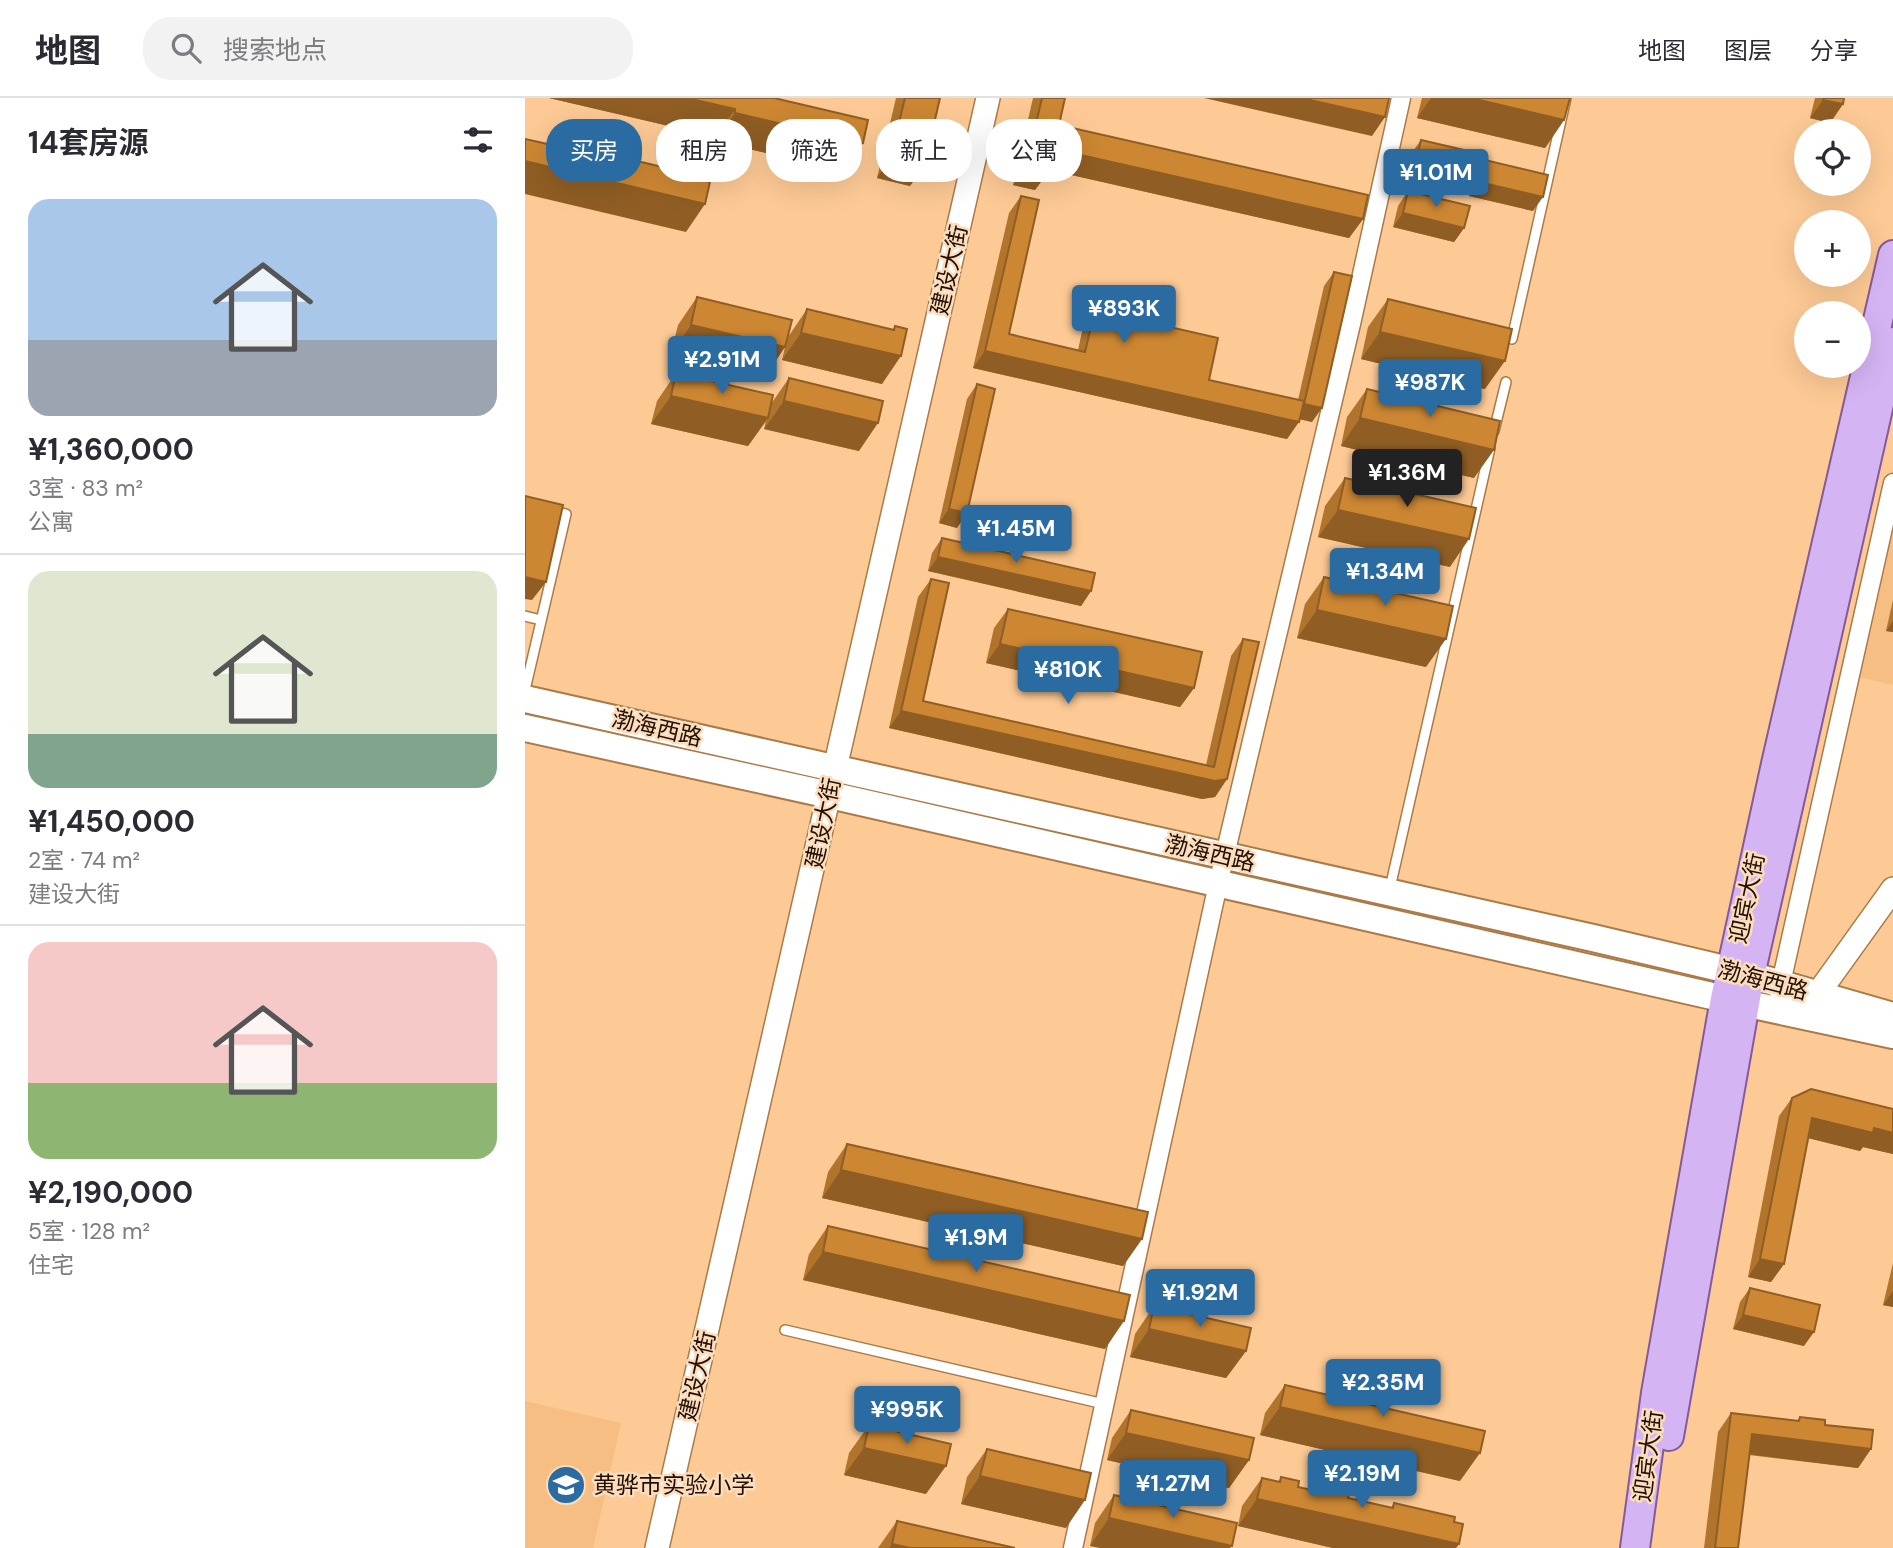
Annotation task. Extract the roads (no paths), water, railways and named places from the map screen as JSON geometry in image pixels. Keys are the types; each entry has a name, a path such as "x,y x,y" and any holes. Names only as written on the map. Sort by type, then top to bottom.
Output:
{"main road":[{"name":"迎宾大街","path":"1635,1548 1656,1393 1740,973 1893,255"},
{"name":"迎宾大街","path":"1740,973 1893,342"},
{"name":"渤海西路","path":"525,699 1740,973 1778,996 1893,1035"},
{"name":"渤海西路","path":"525,728 830,794 1735,1001 1778,996"},
{"name":"迎宾大街","path":"1650,1548 1735,1001"},
{"name":"渤海西路","path":"1810,1005 1893,1016"}],"street":[{"name":"建设大街","path":"657,1548 988,98"},
{"path":"1073,1548 1218,884 1351,324 1401,98"},
{"path":"1778,996 1893,484"},
{"path":"1810,1005 1893,889"}],"lane":[{"path":"1512,339 1566,98"},
{"path":"1389,893 1506,382"},
{"path":"525,690 566,513 535,506"},
{"path":"525,616 541,620"},
{"path":"785,1330 1104,1404"}],"place":[{"name":"黄骅市实验小学","path":"566,1485"}]}
